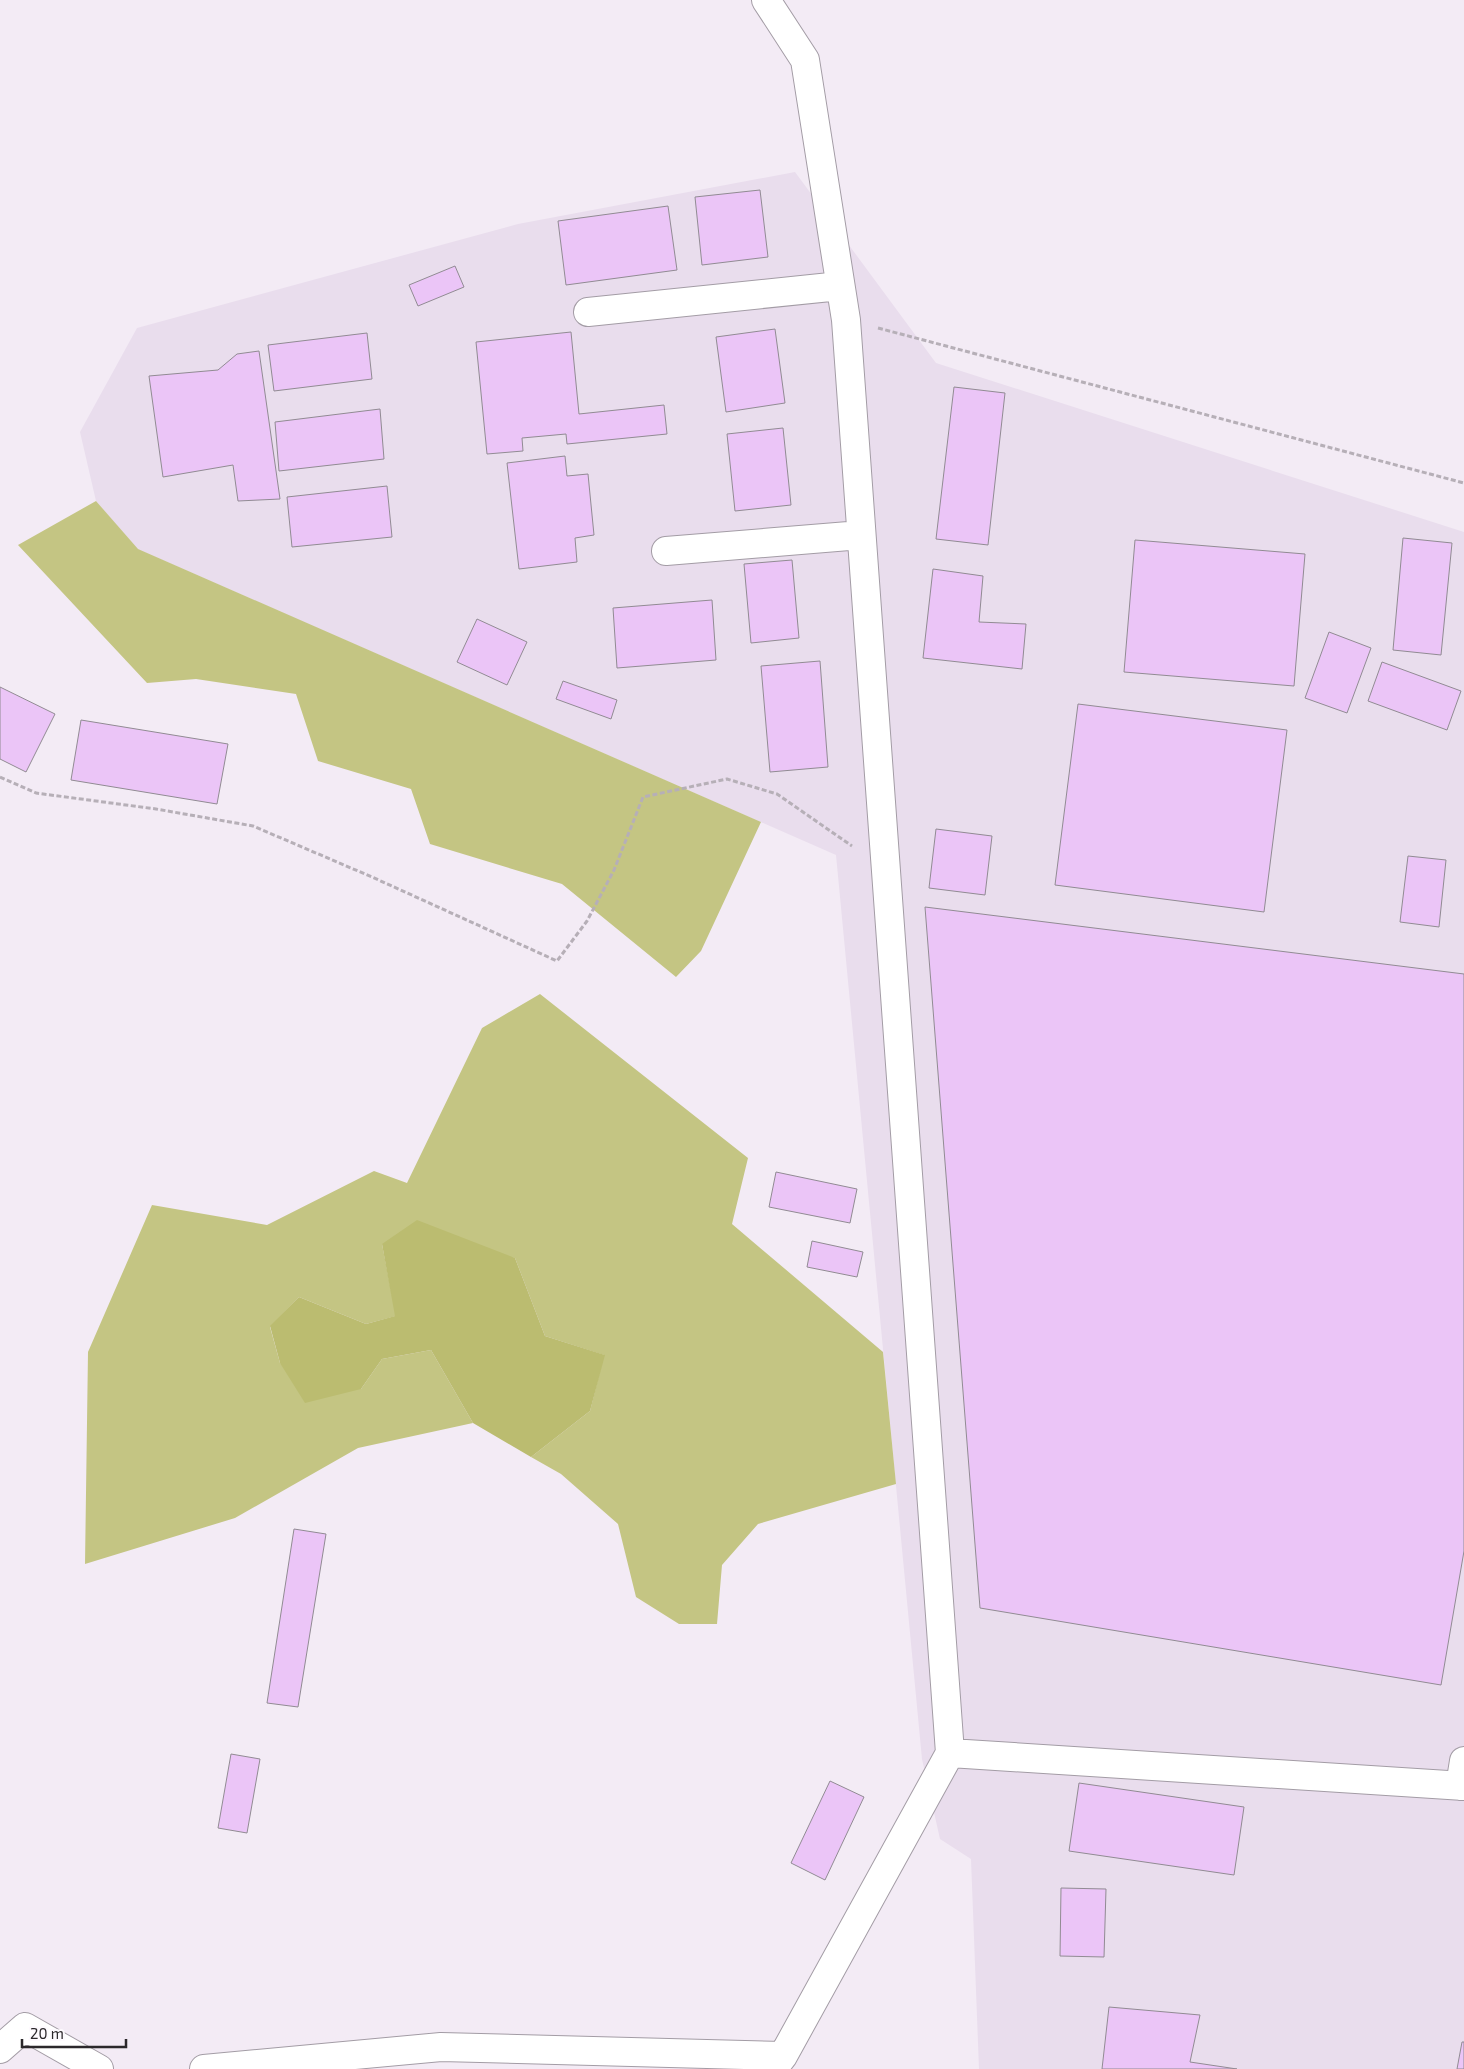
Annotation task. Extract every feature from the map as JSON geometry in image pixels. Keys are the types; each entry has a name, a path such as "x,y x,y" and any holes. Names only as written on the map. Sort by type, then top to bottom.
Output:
{"street":[{"path":"204,2069 441,2046 778,2062 950,1753 846,320 805,60 766,0"},
{"path":"588,312 840,286"},
{"path":"666,551 861,535"},
{"path":"950,1753 1463,1778"},
{"path":"0,2049 25,2027 99,2069"}],"path":[{"path":"846,320 1464,483"},
{"path":"0,777 36,793 156,809 253,826 372,877 557,961 587,921 614,870 643,798 727,779 777,794 886,869"}],"shaded area":[{"path":"795,172 936,363 1464,532 1464,2069 979,2069 971,1859 940,1839 922,1759 836,855 137,549 96,501 80,432 137,328 518,224"},
{"path":"417,1220 515,1258 545,1336 605,1355 590,1411 531,1457 473,1423 431,1350 382,1359 361,1389 305,1403 280,1363 270,1326 299,1297 366,1324 395,1316 382,1244"}],"green space":[{"path":"96,501 138,549 761,822 701,951 676,977 562,884 430,844 411,789 318,761 296,694 196,679 147,683 18,545"},
{"path":"540,994 748,1158 732,1224 883,1352 896,1484 758,1524 722,1565 717,1624 679,1624 636,1597 618,1524 561,1474 531,1457 590,1411 604,1355 545,1336 515,1258 382,1244 396,1316 366,1324 299,1297 270,1327 280,1363 361,1389 382,1359 431,1350 473,1423 358,1448 235,1518 85,1564 88,1352 152,1205 267,1225 374,1171 407,1183 482,1028"}],"building":[{"path":"760,190 768,257 702,265 695,197"},
{"path":"668,206 677,270 566,285 558,221"},
{"path":"455,266 464,287 418,306 409,285"},
{"path":"775,329 785,403 726,412 716,337"},
{"path":"571,332 579,414 664,405 667,434 567,444 566,434 522,438 523,451 487,454 476,342"},
{"path":"367,333 372,379 274,391 268,345"},
{"path":"259,351 280,499 238,501 233,465 163,477 149,376 218,370 237,354"},
{"path":"954,387 1005,393 988,545 936,539"},
{"path":"380,409 384,459 279,471 275,422"},
{"path":"783,428 791,505 735,511 727,434"},
{"path":"565,456 567,476 588,474 594,535 575,538 577,562 519,569 507,463"},
{"path":"387,486 392,537 292,547 287,497"},
{"path":"1403,538 1452,543 1441,655 1393,650"},
{"path":"1135,540 1305,554 1294,686 1124,672"},
{"path":"792,560 799,638 751,643 744,564"},
{"path":"933,569 983,576 979,622 1026,624 1022,669 923,658"},
{"path":"712,600 716,660 617,668 613,608"},
{"path":"477,619 527,642 507,685 457,662"},
{"path":"1329,632 1371,648 1347,713 1305,698"},
{"path":"820,661 828,767 770,772 761,666"},
{"path":"1382,662 1461,691 1447,730 1368,701"},
{"path":"563,681 617,700 611,719 556,699"},
{"path":"0,687 55,714 26,772 0,759"},
{"path":"1078,704 1287,730 1264,912 1055,885"},
{"path":"81,720 228,744 217,804 71,780"},
{"path":"936,829 992,836 985,895 929,888"},
{"path":"1408,856 1446,860 1439,927 1400,922"},
{"path":"925,907 1464,974 1464,1551 1441,1685 980,1608"},
{"path":"776,1172 857,1189 850,1223 769,1207"},
{"path":"812,1241 863,1252 857,1277 807,1267"},
{"path":"294,1529 326,1534 298,1707 267,1703"},
{"path":"231,1754 260,1759 247,1833 218,1828"},
{"path":"830,1781 864,1797 825,1880 791,1863"},
{"path":"1079,1783 1244,1807 1234,1875 1069,1851"},
{"path":"1061,1888 1106,1889 1104,1957 1060,1956"},
{"path":"1109,2007 1200,2015 1190,2062 1237,2069 1102,2069"},
{"path":"1462,2042 1464,2042 1464,2069 1457,2069"}]}
